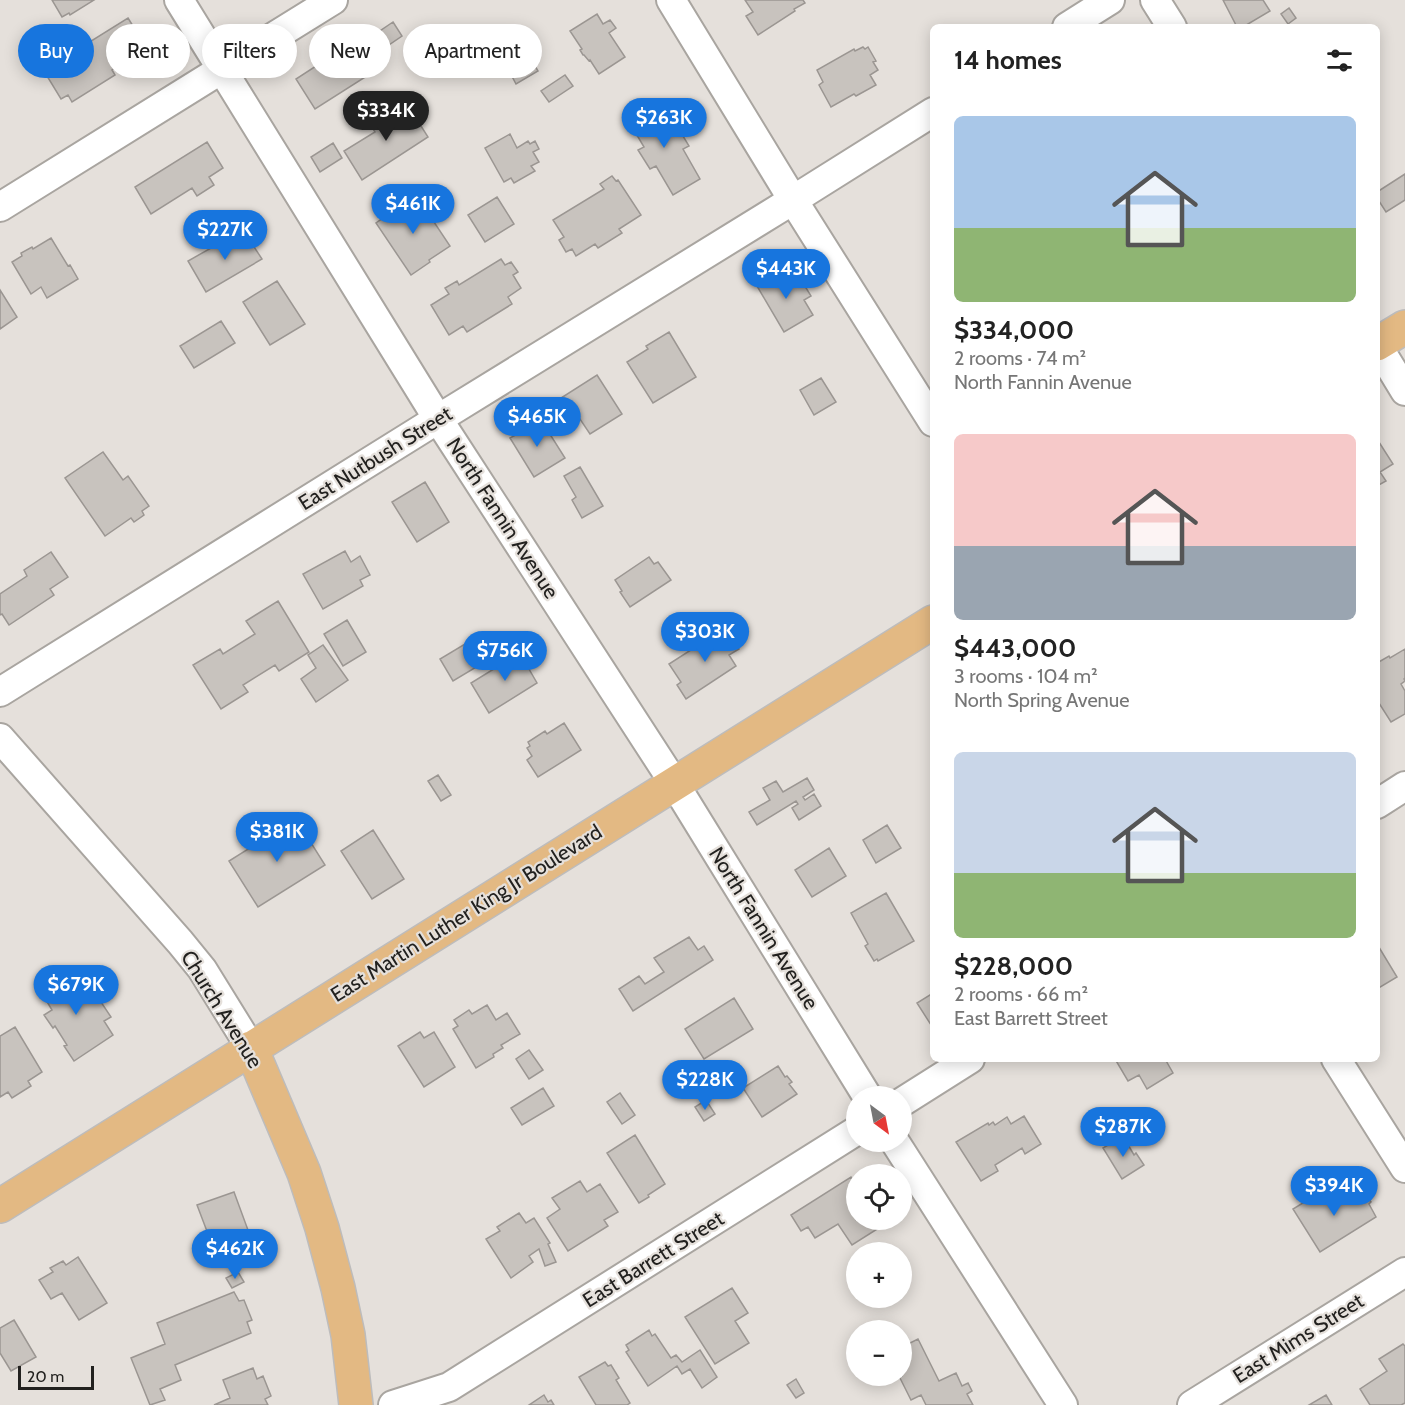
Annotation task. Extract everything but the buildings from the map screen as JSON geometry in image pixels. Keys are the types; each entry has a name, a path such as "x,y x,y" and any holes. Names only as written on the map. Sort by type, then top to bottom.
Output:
{"main road":[{"path":"1380,343 1405,327"},
{"name":"East Martin Luther King Jr Boulevard","path":"0,1206 930,624"},
{"name":"Church Avenue","path":"251,1048 304,1173 322,1228 339,1288 348,1335 356,1405"}],"street":[{"name":"North Fannin Avenue","path":"178,0 202,37"},
{"path":"294,24 333,0"},
{"path":"671,0 793,200 930,417"},
{"path":"1072,24 1110,0"},
{"path":"1155,0 1171,24"},
{"path":"0,207 206,78"},
{"name":"North Fannin Avenue","path":"228,78 438,419 674,783 861,1086"},
{"name":"East Nutbush Street","path":"0,692 930,114"},
{"path":"1380,350 1405,391"},
{"name":"Church Avenue","path":"0,738 202,969 251,1048"},
{"path":"1380,802 1405,786"},
{"path":"912,1096 965,1062"},
{"path":"1338,1062 1405,1168"},
{"name":"East Barrett Street","path":"393,1405 454,1396 846,1138"},
{"path":"901,1152 1063,1405"},
{"name":"East Mims Street","path":"1192,1405 1405,1272"}]}
